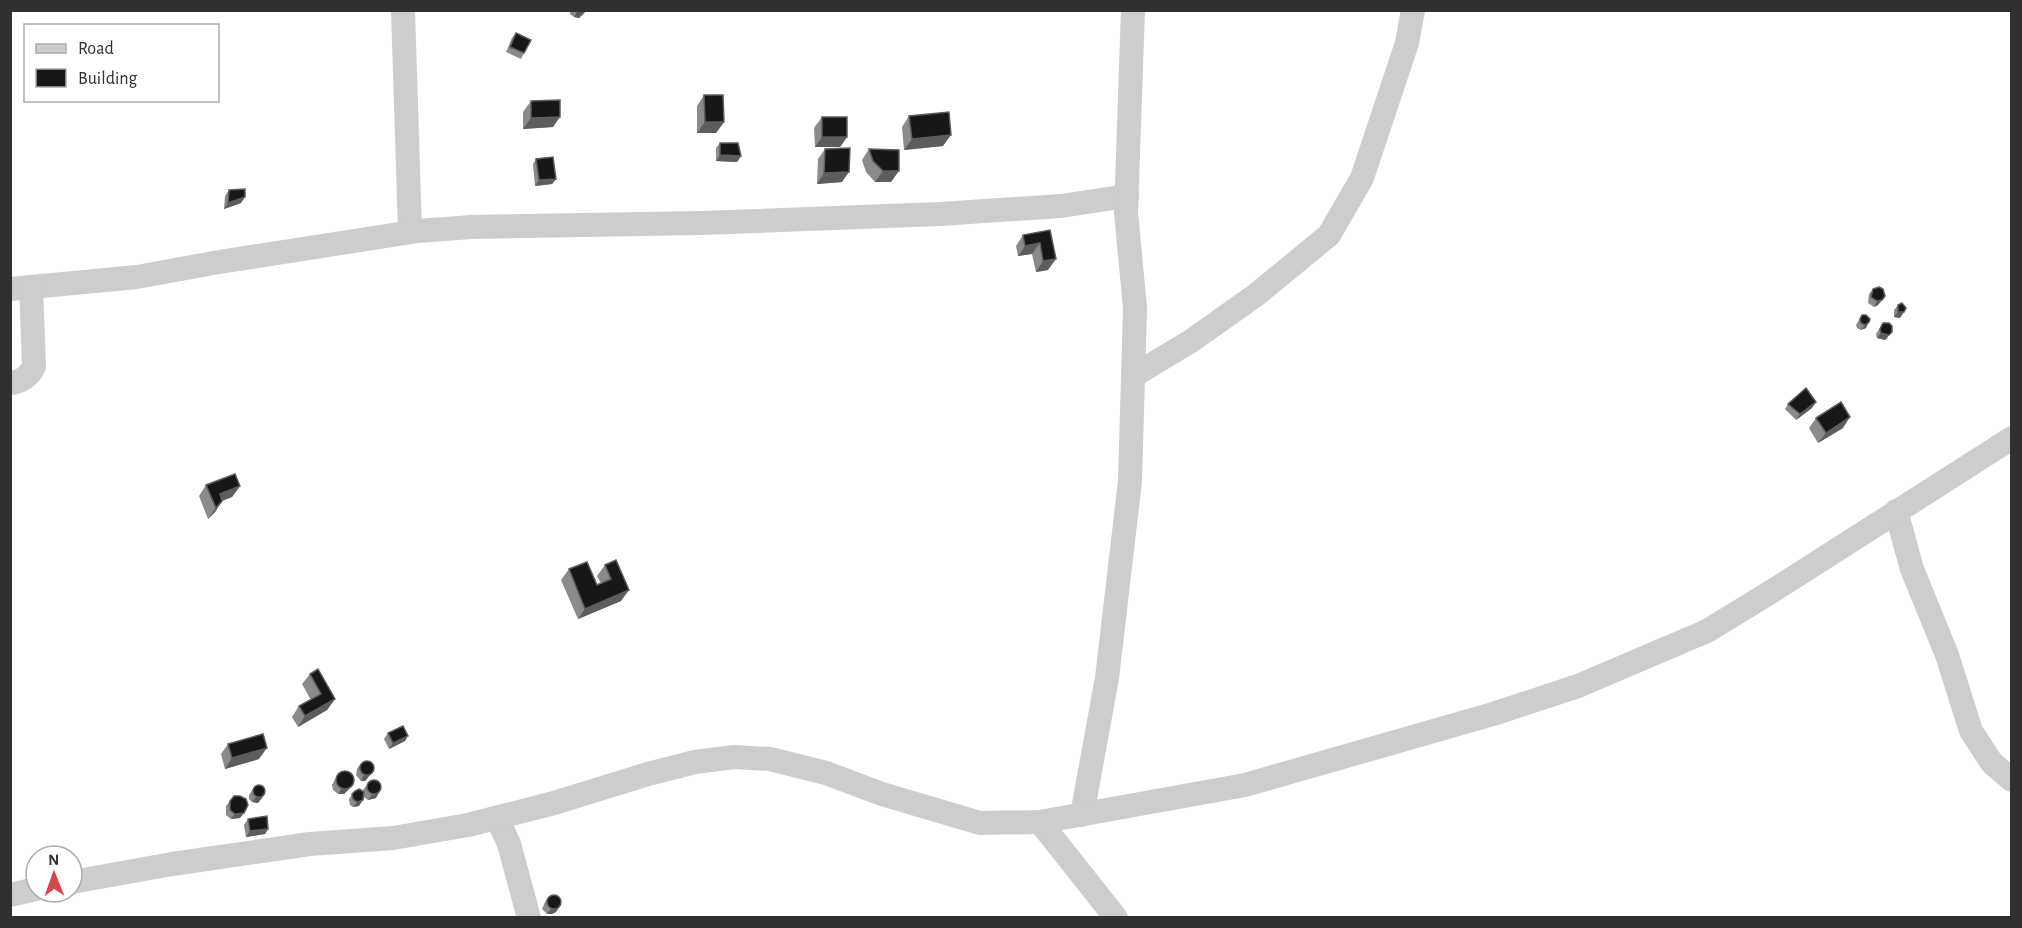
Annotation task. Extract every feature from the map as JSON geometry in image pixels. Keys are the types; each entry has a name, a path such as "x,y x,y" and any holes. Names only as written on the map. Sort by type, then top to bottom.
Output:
{"street":[{"path":"403,10 410,232"},
{"path":"1082,815 1109,666 1130,481 1135,308 1126,212 1133,10"},
{"path":"1133,376 1191,341 1256,295 1329,235 1362,178 1407,42 1413,10"},
{"path":"10,383 18,382 31,373 34,366 21,288 137,278 219,262 410,232 471,227 703,223 940,214 1061,206 1127,196"},
{"path":"84,880 310,844 393,838 468,825 554,803 648,774 695,762 734,757 770,759 826,773 882,794 980,824 1040,822 1245,785 1492,714 1578,686 1707,631 2012,438"},
{"path":"1896,511 1912,568 1947,656 1971,731 1992,763 2012,780"},
{"path":"497,818 509,844 529,918"},
{"path":"1040,822 1116,918"}],"building":[{"path":"516,33 531,40 524,53 510,47"},
{"path":"704,95 723,95 724,122 705,122"},
{"path":"560,100 560,117 531,118 531,101"},
{"path":"949,112 951,135 912,139 909,116"},
{"path":"822,117 847,117 847,137 822,137"},
{"path":"720,143 738,143 741,156 720,155"},
{"path":"850,148 849,172 824,173 825,149"},
{"path":"869,149 899,150 899,171 883,171 873,161"},
{"path":"553,157 556,179 539,180 536,159"},
{"path":"245,189 245,197 228,203 229,190"},
{"path":"1050,230 1056,259 1043,261 1040,243 1025,246 1023,235"},
{"path":"1879,287 1883,289 1885,296 1882,300 1877,301 1871,297 1873,289"},
{"path":"1902,303 1906,308 1904,312 1898,312 1898,305"},
{"path":"1862,315 1870,319 1865,325 1861,323"},
{"path":"1883,323 1889,323 1892,326 1892,332 1889,335 1881,333"},
{"path":"1806,388 1816,402 1800,414 1788,404"},
{"path":"1841,402 1850,417 1826,433 1816,418"},
{"path":"235,474 240,486 220,494 222,501 216,508 206,485"},
{"path":"616,560 629,590 585,609 569,569 587,562 597,585 611,579 605,565"},
{"path":"318,669 335,699 305,716 299,706 321,694 310,674"},
{"path":"403,726 408,736 393,743 388,733"},
{"path":"263,734 267,748 232,758 228,744"},
{"path":"364,761 370,761 374,768 370,775 364,775 360,771 360,765"},
{"path":"345,771 351,774 354,780 351,786 345,789 339,786 336,780 339,774"},
{"path":"371,780 377,780 381,787 377,794 371,794 367,790 367,784"},
{"path":"261,785 265,791 261,797 257,797 253,789"},
{"path":"359,789 364,792 363,800 357,802 353,799 352,794"},
{"path":"234,796 246,799 248,805 244,813 235,814 230,810 230,801"},
{"path":"267,816 268,829 250,831 248,819"},
{"path":"554,895 559,897 561,902 559,907 554,909 549,907 547,902 549,897"}]}
